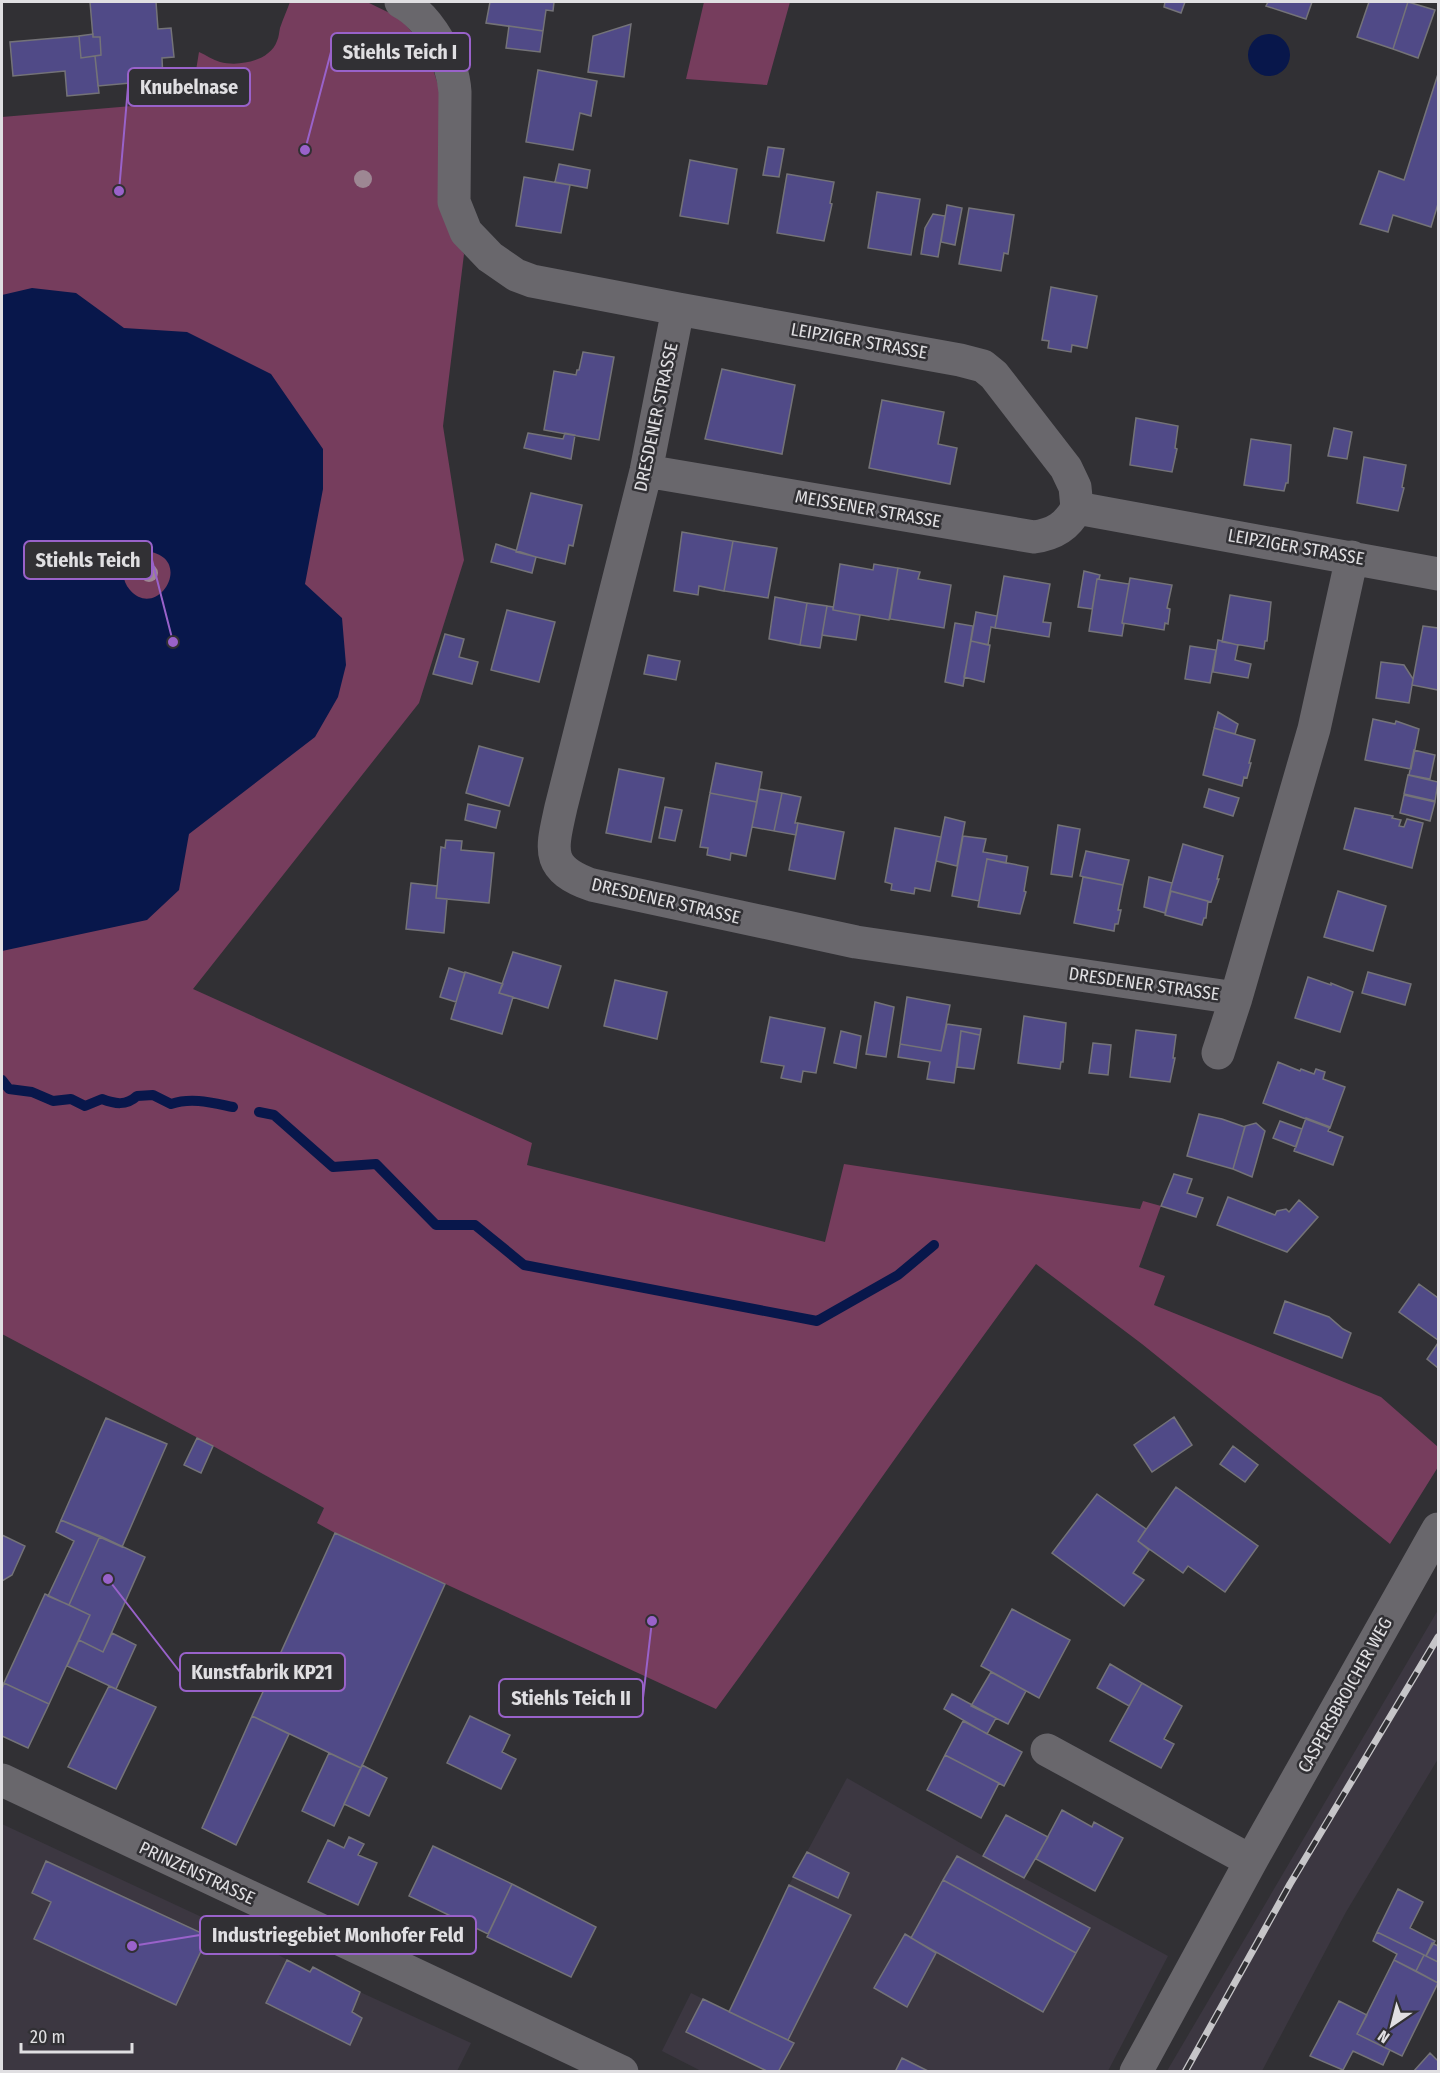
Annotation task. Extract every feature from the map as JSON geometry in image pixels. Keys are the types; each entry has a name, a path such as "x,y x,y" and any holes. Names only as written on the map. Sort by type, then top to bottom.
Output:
{"street":[{"name":"LEIPZIGER STRASSE","path":"401,2 431,30 442,47 454,78 454,202 466,232 501,267 532,281 983,366 994,375 1066,468 1075,488 1077,508 1438,574"},
{"name":"DRESDENER STRASSE","path":"678,309 646,471 561,807 554,851 564,872 572,878 592,885 856,942 1236,998"},
{"name":"MEISSENER STRASSE","path":"646,471 1034,537 1051,534 1062,527 1071,519 1077,508"},
{"name":"DRESDENER STRASSE","path":"1218,1053 1314,729 1352,558"},
{"name":"CASPERSBROICHER WEG","path":"1136,2072 1251,1861 1438,1528"},
{"path":"1047,1750 1251,1861"},
{"name":"PRINZENSTRASSE","path":"2,1780 622,2072"}],"shaded area":[{"path":"290,2 367,2 400,18 416,37 430,60 441,94 450,233 464,254 443,426 464,560 419,703 193,989 532,1143 527,1165 825,1242 844,1164 1140,1209 1143,1201 1161,1206 1139,1267 1165,1276 1154,1305 1381,1397 1438,1447 1438,1467 1390,1544 1142,1344 1036,1264 716,1709 335,1533 317,1523 324,1508 2,1334 2,117 191,101 199,52 217,61 236,64 261,58 273,48 277,41"},
{"path":"704,2 790,2 767,85 686,79"},
{"path":"1269,34 1277,35 1284,40 1289,47 1289,63 1284,70 1277,75 1269,76 1261,75 1254,70 1249,63 1248,55 1249,47 1254,40 1261,35"},
{"path":"32,288 76,293 124,328 187,332 271,374 323,449 323,489 305,584 342,618 346,665 338,697 315,737 189,834 179,890 147,920 2,951 2,295","holes":["145,551 160,555 169,564 168,584 161,593 151,598 141,598 126,584 124,578 126,566 133,557"]},
{"path":"1438,1610 1438,1759 1346,1912 1262,2071 1167,2071"},
{"path":"847,1778 983,1856 1168,1956 1108,2071 703,2072 662,2051 691,1993 729,2012 789,1885"},
{"path":"2,1824 251,1940 310,1972 313,1967 360,1992 471,2043 457,2071 2,2072"}],"building":[{"path":"90,2 156,2 158,29 171,28 174,57 162,58 163,80 98,86 95,56 101,55 100,37 93,37"},
{"path":"490,2 554,2 553,11 546,10 543,31 486,23"},
{"path":"1165,2 1185,2 1181,13 1164,7"},
{"path":"1268,2 1312,2 1306,19 1266,6"},
{"path":"1369,2 1408,2 1393,49 1357,37"},
{"path":"1408,2 1435,10 1418,58 1393,49"},
{"path":"631,24 624,77 588,72 593,36"},
{"path":"509,26 543,31 540,52 506,48"},
{"path":"93,34 93,37 100,37 101,55 81,58 79,36"},
{"path":"79,36 81,58 95,56 99,93 67,96 65,71 13,76 10,42"},
{"path":"538,70 597,81 591,116 580,113 573,150 526,142"},
{"path":"1438,74 1438,204 1431,227 1393,215 1388,232 1360,224 1379,171 1404,180"},
{"path":"768,147 784,149 779,177 763,175"},
{"path":"690,160 737,169 728,224 680,216"},
{"path":"559,164 590,170 587,188 555,182"},
{"path":"787,174 834,182 824,241 777,233"},
{"path":"524,177 570,185 561,233 516,226"},
{"path":"877,192 920,199 911,255 868,248"},
{"path":"947,205 962,208 955,245 941,242"},
{"path":"969,208 1014,215 1008,254 1004,253 1001,271 959,264"},
{"path":"933,214 945,216 938,257 921,254 925,228"},
{"path":"1051,287 1097,296 1087,348 1072,345 1071,352 1048,348 1049,341 1042,340"},
{"path":"583,352 614,357 599,440 544,430 554,371 576,375"},
{"path":"722,369 795,385 782,454 705,439"},
{"path":"882,400 944,412 938,444 957,448 950,484 869,468"},
{"path":"1136,418 1178,426 1175,448 1177,449 1172,472 1130,465"},
{"path":"1334,428 1352,432 1347,459 1328,456"},
{"path":"528,433 563,439 565,433 575,435 571,459 524,448"},
{"path":"1251,439 1291,445 1288,483 1284,491 1244,485"},
{"path":"1364,457 1406,465 1402,487 1404,488 1398,511 1357,503"},
{"path":"531,493 582,505 573,546 569,545 565,564 516,552"},
{"path":"682,532 733,541 724,591 699,586 698,595 674,591"},
{"path":"733,541 777,548 768,598 724,591"},
{"path":"496,544 536,557 532,573 491,562"},
{"path":"840,564 873,570 874,564 898,568 889,620 833,610"},
{"path":"898,568 920,572 918,579 951,585 944,628 890,619"},
{"path":"1084,571 1100,575 1097,579 1092,609 1078,607"},
{"path":"1004,576 1050,584 1043,622 1051,623 1049,637 995,628"},
{"path":"1130,578 1172,585 1167,608 1170,609 1168,624 1165,623 1164,630 1122,623"},
{"path":"1097,579 1129,584 1122,636 1089,631"},
{"path":"1230,595 1271,602 1264,649 1222,642"},
{"path":"775,597 807,603 800,645 769,639"},
{"path":"807,603 827,606 820,648 800,645"},
{"path":"827,606 833,607 833,610 860,615 856,640 822,635"},
{"path":"507,610 555,622 539,682 491,670"},
{"path":"976,612 997,616 995,628 991,627 988,645 971,641"},
{"path":"955,623 973,626 963,686 945,682"},
{"path":"1423,626 1438,628 1438,690 1412,685"},
{"path":"445,634 464,639 459,657 478,662 472,684 433,674"},
{"path":"1218,640 1238,645 1235,660 1251,664 1248,678 1213,672"},
{"path":"971,641 990,645 984,682 964,677"},
{"path":"1190,646 1216,650 1210,683 1185,679"},
{"path":"648,655 680,661 676,680 644,674"},
{"path":"1381,662 1404,665 1413,679 1409,703 1376,698"},
{"path":"1218,712 1238,724 1235,734 1214,728"},
{"path":"1373,719 1395,724 1396,721 1419,729 1411,769 1365,760"},
{"path":"1214,728 1255,740 1247,778 1244,777 1242,786 1203,775"},
{"path":"479,746 523,758 509,806 466,793"},
{"path":"1414,750 1435,755 1430,779 1409,775"},
{"path":"716,763 762,772 757,802 710,793"},
{"path":"619,769 664,778 651,842 606,833"},
{"path":"1408,775 1438,782 1435,801 1404,794"},
{"path":"759,789 782,793 774,831 752,827"},
{"path":"1209,789 1239,798 1233,816 1204,807"},
{"path":"710,793 757,802 746,856 731,853 730,860 707,855 708,848 700,847"},
{"path":"782,793 801,797 795,823 798,823 796,835 774,831"},
{"path":"1404,795 1435,802 1430,821 1400,813"},
{"path":"468,804 500,811 496,828 465,820"},
{"path":"665,807 682,810 675,841 659,838"},
{"path":"1355,808 1393,816 1392,818 1401,820 1399,826 1404,827 1407,819 1423,823 1412,868 1344,849"},
{"path":"945,817 965,822 957,866 936,861"},
{"path":"798,823 844,832 835,879 789,870"},
{"path":"1058,825 1080,829 1072,877 1051,874"},
{"path":"895,828 941,837 930,891 915,888 914,894 891,890 892,884 885,882"},
{"path":"963,836 986,839 983,852 1007,856 1006,863 987,859 979,901 952,896"},
{"path":"446,840 462,841 461,850 494,853 489,903 436,898 441,847 445,848"},
{"path":"1183,844 1223,856 1217,879 1219,879 1211,902 1170,891"},
{"path":"1086,851 1129,860 1123,885 1080,876"},
{"path":"987,859 1028,867 1024,891 1026,892 1020,914 978,907"},
{"path":"1083,877 1123,885 1118,910 1121,910 1114,931 1074,923"},
{"path":"1149,877 1172,883 1165,913 1144,907"},
{"path":"411,883 437,886 436,898 447,899 444,933 406,929"},
{"path":"1171,891 1208,901 1206,918 1202,925 1165,915"},
{"path":"1338,891 1386,906 1373,951 1324,937"},
{"path":"513,952 561,966 548,1008 499,993"},
{"path":"449,968 465,973 456,1002 440,997"},
{"path":"465,972 503,984 499,993 513,997 502,1034 451,1019"},
{"path":"1368,972 1411,984 1405,1005 1362,993"},
{"path":"1308,977 1353,992 1340,1032 1295,1018"},
{"path":"615,980 667,992 657,1039 604,1026"},
{"path":"907,997 950,1005 941,1051 900,1044"},
{"path":"875,1002 894,1007 886,1057 866,1054"},
{"path":"1024,1016 1066,1023 1063,1062 1061,1062 1060,1069 1018,1063"},
{"path":"770,1017 825,1028 816,1073 803,1071 801,1082 781,1078 784,1066 761,1062"},
{"path":"947,1024 981,1029 980,1035 961,1031 954,1083 927,1079 930,1062 898,1057 900,1044 941,1051"},
{"path":"1136,1030 1176,1035 1173,1058 1175,1058 1170,1082 1130,1077"},
{"path":"841,1031 861,1036 856,1068 834,1063"},
{"path":"961,1031 980,1035 974,1069 957,1067"},
{"path":"1093,1043 1111,1045 1108,1075 1089,1073"},
{"path":"1278,1062 1314,1074 1316,1069 1325,1072 1323,1079 1345,1087 1330,1128 1263,1103"},
{"path":"1199,1114 1245,1127 1233,1169 1187,1156"},
{"path":"1306,1118 1330,1127 1328,1131 1343,1137 1333,1165 1294,1151"},
{"path":"1280,1121 1302,1129 1296,1147 1273,1138"},
{"path":"1256,1123 1265,1131 1252,1177 1233,1169 1245,1126"},
{"path":"1174,1174 1192,1179 1187,1193 1203,1198 1196,1217 1161,1206"},
{"path":"1228,1197 1275,1215 1277,1211 1286,1209 1289,1212 1299,1200 1318,1217 1287,1252 1217,1225"},
{"path":"1419,1284 1438,1298 1438,1340 1399,1312"},
{"path":"1285,1301 1329,1317 1351,1333 1342,1358 1274,1333"},
{"path":"1438,1343 1438,1368 1427,1359"},
{"path":"1174,1417 1192,1445 1152,1472 1134,1445"},
{"path":"106,1418 167,1444 122,1547 61,1520"},
{"path":"197,1438 213,1446 201,1473 184,1465"},
{"path":"1233,1446 1258,1465 1245,1482 1220,1464"},
{"path":"1176,1487 1258,1546 1225,1592 1188,1566 1183,1573 1138,1541"},
{"path":"1097,1494 1146,1529 1138,1541 1149,1550 1133,1573 1144,1580 1124,1606 1052,1553"},
{"path":"61,1520 100,1536 69,1605 48,1596 74,1541 56,1532"},
{"path":"335,1533 445,1584 361,1768 252,1716"},
{"path":"2,1535 25,1546 12,1575 2,1581"},
{"path":"100,1536 145,1557 103,1652 79,1640 90,1615 69,1605"},
{"path":"45,1594 90,1615 49,1704 4,1683"},
{"path":"1012,1609 1070,1640 1039,1698 981,1666"},
{"path":"112,1633 136,1645 116,1689 67,1666 79,1640 103,1652"},
{"path":"1110,1664 1142,1683 1129,1706 1097,1688"},
{"path":"991,1672 1026,1691 1008,1724 971,1706"},
{"path":"4,1683 49,1704 28,1748 2,1736"},
{"path":"1142,1683 1182,1706 1164,1739 1174,1744 1161,1768 1110,1741"},
{"path":"109,1686 156,1707 116,1789 68,1767"},
{"path":"952,1694 996,1718 987,1734 944,1709"},
{"path":"252,1716 289,1734 236,1845 202,1828"},
{"path":"470,1716 510,1735 502,1752 516,1759 501,1789 447,1763"},
{"path":"963,1721 1022,1752 1004,1786 945,1755"},
{"path":"329,1753 361,1768 334,1826 302,1811"},
{"path":"945,1755 999,1783 981,1818 927,1790"},
{"path":"362,1765 387,1778 369,1816 344,1804"},
{"path":"1062,1810 1092,1827 1094,1822 1123,1838 1095,1891 1036,1859"},
{"path":"1006,1815 1048,1837 1024,1878 983,1856"},
{"path":"349,1837 364,1844 358,1855 377,1863 358,1905 308,1882 328,1840 344,1848"},
{"path":"433,1846 512,1884 488,1934 409,1896"},
{"path":"807,1852 849,1873 838,1898 793,1877"},
{"path":"957,1856 1090,1928 1076,1953 943,1880"},
{"path":"46,1861 208,1936 176,2005 34,1939 51,1902 32,1893"},
{"path":"943,1880 1076,1953 1043,2012 911,1938"},
{"path":"512,1884 596,1927 571,1977 487,1937"},
{"path":"789,1885 851,1915 788,2040 729,2012"},
{"path":"1398,1889 1423,1902 1410,1928 1435,1941 1426,1956 1377,1932"},
{"path":"1377,1932 1424,1955 1416,1971 1394,1960 1397,1954 1373,1941"},
{"path":"905,1934 936,1953 907,2007 874,1988"},
{"path":"1432,1943 1438,1946 1438,1962 1426,1956"},
{"path":"1424,1955 1438,1962 1438,1983 1416,1971"},
{"path":"287,1960 310,1972 313,1967 360,1992 352,2012 362,2018 350,2045 266,2003"},
{"path":"1394,1960 1438,1983 1402,2056 1357,2034"},
{"path":"703,1999 794,2043 778,2072 769,2072 686,2032"},
{"path":"1339,2001 1367,2015 1357,2034 1390,2050 1383,2065 1353,2051 1343,2070 1310,2056"},
{"path":"1430,2053 1438,2061 1438,2072 1413,2072"},
{"path":"902,2058 930,2072 895,2072"}],"waterway":[{"path":"2,1080 9,1089 32,1092 53,1101 71,1099 85,1106 102,1099 120,1103 137,1096 153,1095 171,1104 195,1101 233,1107"},
{"path":"259,1112 274,1115 333,1167 376,1164 436,1225 475,1225 524,1265 817,1321 898,1275 934,1245"}],"railway":[{"path":"1185,2072 1290,1884 1438,1637"}],"place":[{"name":"Stiehls Teich I","path":"305,150"},
{"name":"Knubelnase","path":"119,191"},
{"name":"Stiehls Teich","path":"173,642"},
{"name":"Kunstfabrik KP21","path":"108,1579"},
{"name":"Stiehls Teich II","path":"652,1621"},
{"name":"Industriegebiet Monhofer Feld","path":"132,1946"}]}
